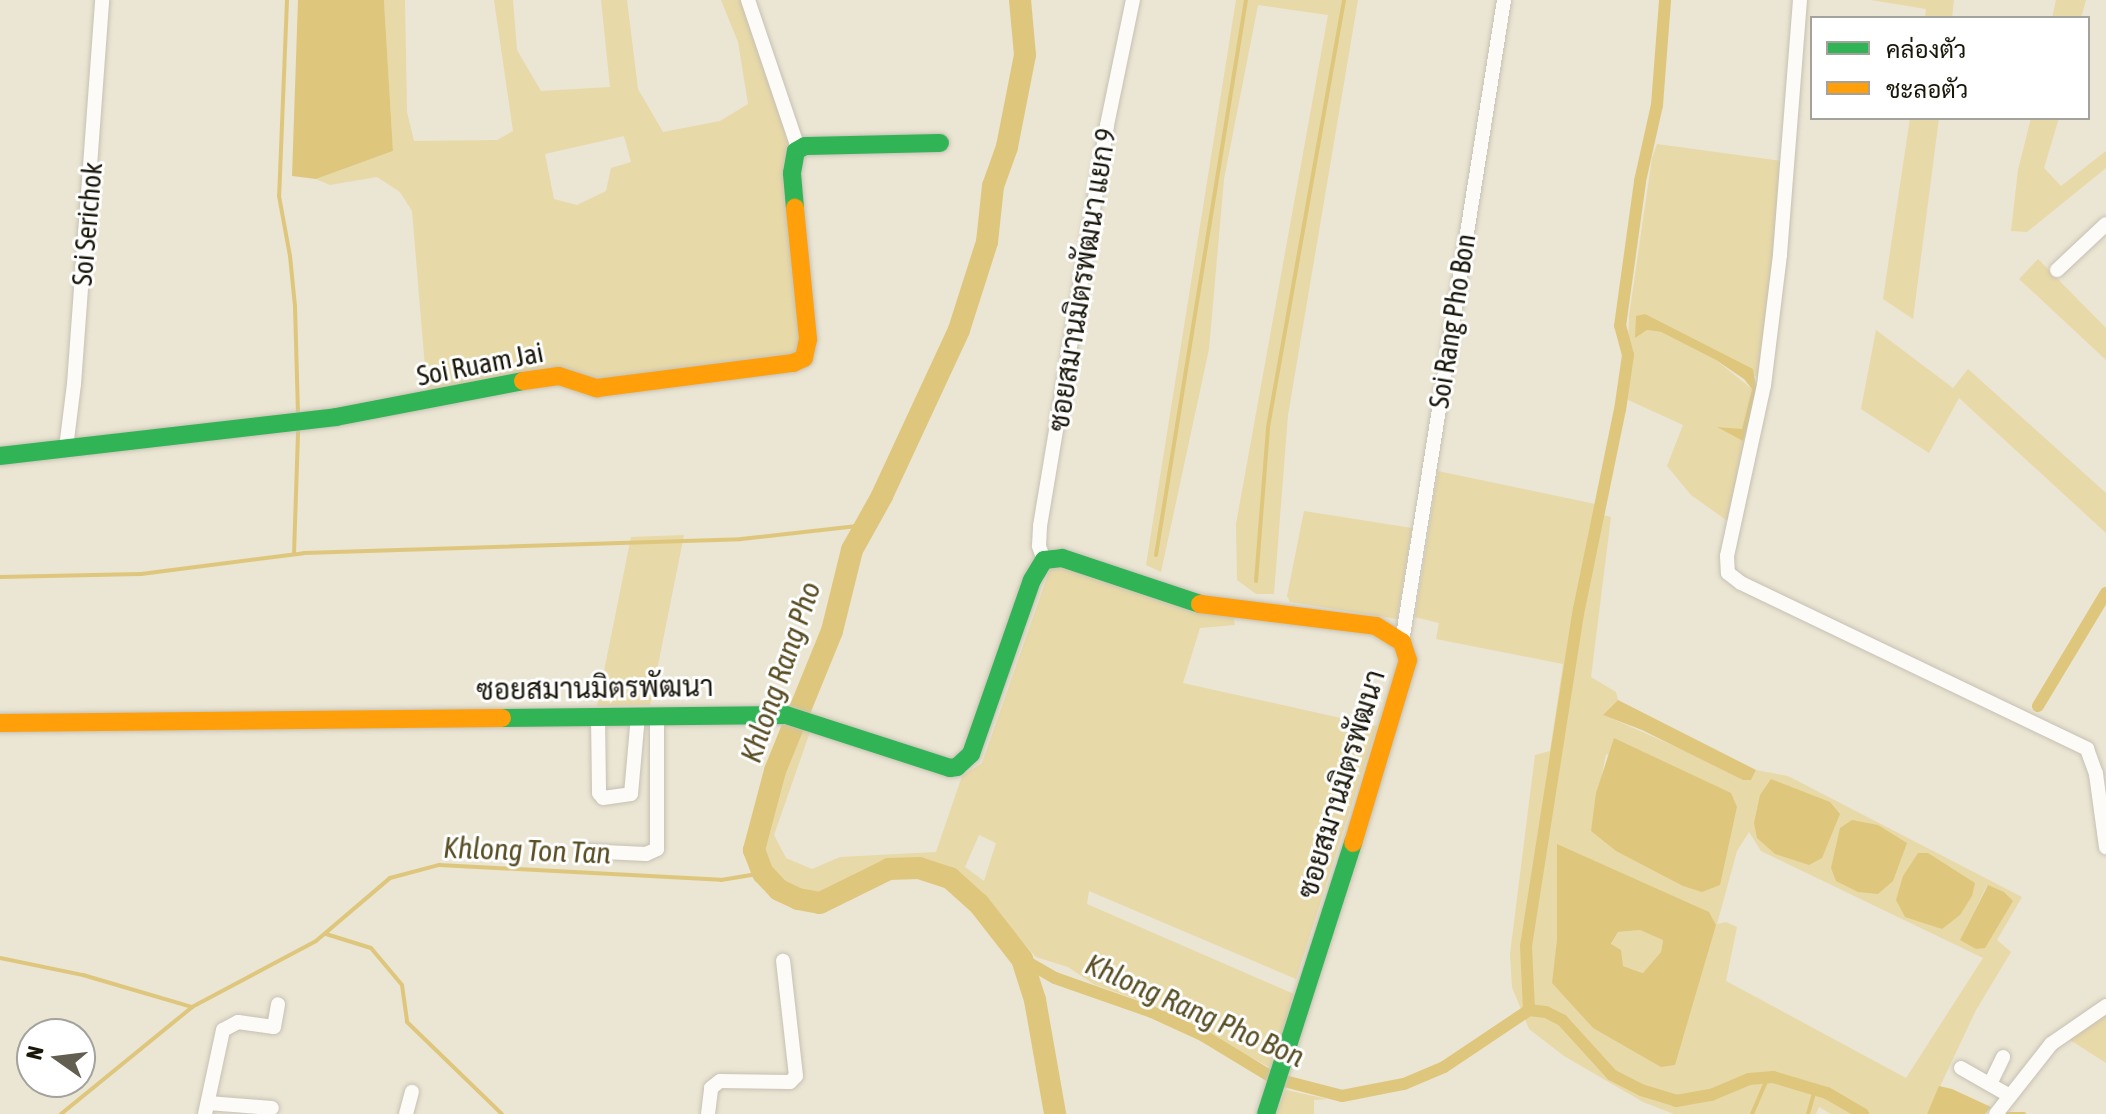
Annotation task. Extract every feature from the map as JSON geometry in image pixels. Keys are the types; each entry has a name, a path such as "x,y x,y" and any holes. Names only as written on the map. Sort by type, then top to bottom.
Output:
{"street":[{"name":"Soi Serichok","path":"66,448 75,371 102,0"},
{"name":"Soi Ruam Jai","path":"0,456 350,415 546,377 559,376 597,388 627,387 793,363 804,358 808,339 792,173 793,157 798,148 748,0"},
{"name":"ซอยสมานมิตรพัฒนา แยก 9","path":"1044,560 1039,546 1040,526 1107,125 1133,0"},
{"name":"Soi Rang Pho Bon","path":"1402,642 1504,0"},
{"path":"1800,0 1780,255 1764,385 1727,556 1728,573 1741,583 2087,749 2096,774 2106,847"},
{"path":"798,148 940,143"},
{"path":"2057,270 2106,224"},
{"name":"ซอยสมานมิตรพัฒนา","path":"0,723 786,715 814,721 942,767 957,767 965,761 983,725 1032,580 1044,560 1062,558 1183,600 1225,610 1277,612 1376,626 1402,642 1408,660 1393,720 1269,1106"},
{"path":"598,717 599,793 603,798 631,794 647,716"},
{"path":"583,851 646,854 657,849 647,716"},
{"path":"708,1114 711,1088 720,1081 790,1082 796,1076 783,961"},
{"path":"272,1108 207,1109 223,1030 238,1022 274,1027 278,1004"},
{"path":"1996,1114 2051,1044 2106,1006"},
{"path":"1990,1084 2003,1057"},
{"path":"1961,1068 2010,1096"},
{"path":"406,1114 412,1092"}],"shaded area":[{"path":"298,0 384,0 393,151 316,179 292,176"},
{"path":"384,0 405,0 407,112 414,141 497,140 513,131 494,0 513,0 517,50 541,91 610,87 601,0 627,0 638,89 663,132 720,121 748,104 738,42 721,0 744,0 789,146 799,346 795,355 674,375 427,391 412,211 400,192 377,177 330,185 316,179 393,151","holes":["624,136 631,162 611,168 606,191 577,205 554,199 545,154"]},
{"path":"1236,0 1358,0 1288,415 1274,594 1256,594 1237,580 1236,524 1328,15 1258,5 1224,179 1209,349 1161,572 1146,565"},
{"path":"1871,0 1954,0 1952,16 1925,16 1926,9"},
{"path":"2056,0 2086,0 2082,16 2052,16"},
{"path":"1910,120 1939,120 1913,319 1883,299"},
{"path":"2030,120 2058,120 2044,168 2061,186 2106,151 2106,168 2027,232 2011,231 2018,170"},
{"path":"1657,144 1782,161 1759,395 1729,522 1691,495 1667,466 1683,425 1626,399 1629,316 1652,158","holes":["1645,315 1757,377 1743,441 1719,427 1742,430 1752,389 1716,360 1661,332 1647,330 1635,337"]},
{"path":"2038,259 2106,328 2106,360 2019,279"},
{"path":"1645,314 1753,369 1757,393 1743,441 1717,427 1742,429 1752,389 1744,379 1716,360 1661,332 1647,330 1635,338 1636,316"},
{"path":"1876,330 1953,388 1968,369 2106,493 2106,533 1959,398 1929,453 1861,409"},
{"path":"1438,471 1595,504 1595,513 1611,517 1591,677 1616,692 1618,700 1604,715 1751,780 1756,770 1788,776 2022,897 1997,940 2011,952 1976,1010 1927,1114 1831,1114 1819,1107 1816,1114 1674,1114 1643,1102 1564,1056 1529,1029 1512,987 1510,954 1535,755 1550,751 1563,664 1436,639 1439,623 1415,617","holes":["1606,754 1737,807 1732,829 1591,831","1749,832 1761,851 1983,958 1906,1078 1726,981 1737,927 1726,922 1717,924 1737,851","1987,885 1976,949 1961,939","1709,912 1593,1028 1553,983 1557,939"]},
{"path":"1304,511 1412,528 1397,619 1290,602 1287,596"},
{"path":"684,535 650,705 597,706 631,537"},
{"path":"1052,563 1233,616 1235,625 1200,628 1183,683 1377,726 1296,979 1089,891 1087,904 1294,994 1271,1068 1153,1005 1095,985 1068,967 1036,957 968,885 946,870 917,863 867,868 820,891 797,895 783,885 763,859 763,830 800,727 811,729 774,835 786,858 812,869 840,857 936,852 962,776 982,763","holes":["979,835 996,843 984,881 965,867"]},
{"path":"1618,700 1756,770 1751,780 1743,780 1642,730 1603,715"},
{"path":"1614,738 1731,793 1737,807 1720,885 1702,892 1683,886 1616,851 1591,831 1596,793"},
{"path":"1771,779 1830,802 1840,814 1822,858 1809,865 1775,854 1757,838 1754,823 1760,795"},
{"path":"1852,820 1878,825 1907,843 1893,881 1878,894 1858,892 1836,881 1831,868 1840,828"},
{"path":"1557,844 1709,912 1716,925 1675,1065 1661,1067 1593,1028 1552,983 1557,939","holes":["1640,930 1663,940 1661,952 1643,973 1623,966 1621,950 1611,944 1618,932"]},
{"path":"1918,853 1928,853 1975,883 1972,896 1960,915 1942,929 1905,917 1896,900 1903,876"},
{"path":"1988,885 2004,892 2013,901 1985,948 1976,949 1960,940"},
{"path":"1640,930 1663,939 1661,952 1644,973 1623,966 1611,945 1618,932"},
{"path":"2106,1014 2106,1063 2067,1038"},
{"path":"1939,1086 1991,1107 1985,1114 1927,1114"},
{"path":"1286,1090 1327,1099 1314,1100 1314,1114 1275,1114"}],"waterway":[{"path":"287,0 279,196 295,306 298,412"},
{"name":"Khlong Rang Pho","path":"1020,0 1025,55 1007,147 993,186 987,242 959,330 882,496 852,550 832,631 775,771 754,850 763,873 779,890 798,899 820,903 889,869 919,868 950,878 979,904 1022,959 1035,1000 1055,1114"},
{"path":"1156,555 1246,0"},
{"path":"1256,581 1268,427 1344,0"},
{"path":"1529,1010 1526,946 1579,609 1620,410 1628,355 1620,326 1640,181 1657,105 1665,0"},
{"path":"294,554 298,431"},
{"path":"0,577 141,574 304,553 741,539 866,525"},
{"path":"2038,706 2106,593"},
{"name":"Khlong Ton Tan","path":"0,958 83,975 192,1007 316,941 390,878 439,865 721,880 763,873"},
{"path":"326,934 371,948 402,985 407,1022 502,1114"},
{"name":"Khlong Rang Pho Bon","path":"1022,959 1055,978 1152,1012 1204,1036 1273,1078 1342,1096 1404,1084 1444,1067 1529,1010 1546,1012 1562,1020 1612,1075 1641,1090 1676,1101 1711,1095 1749,1079 1773,1077 1827,1093 1863,1114"},
{"path":"61,1114 192,1007"},
{"path":"1752,1114 1768,1077"},
{"path":"1808,1114 1815,1089"},
{"path":"2008,1114 2024,1114"}],"traffic: fast":[{"path":"795,208 792,173 796,151 805,146 940,143"},
{"path":"0,456 336,417 523,381"},
{"path":"502,718 786,715 950,768 957,767 971,754 1032,580 1044,560 1062,558 1200,604"},
{"path":"1266,1114 1353,843"}],"traffic: slow":[{"path":"523,381 559,376 597,388 793,363 804,358 808,339 795,208"},
{"path":"1200,604 1376,626 1402,642 1408,660 1353,843"},
{"path":"0,723 502,718"}]}
